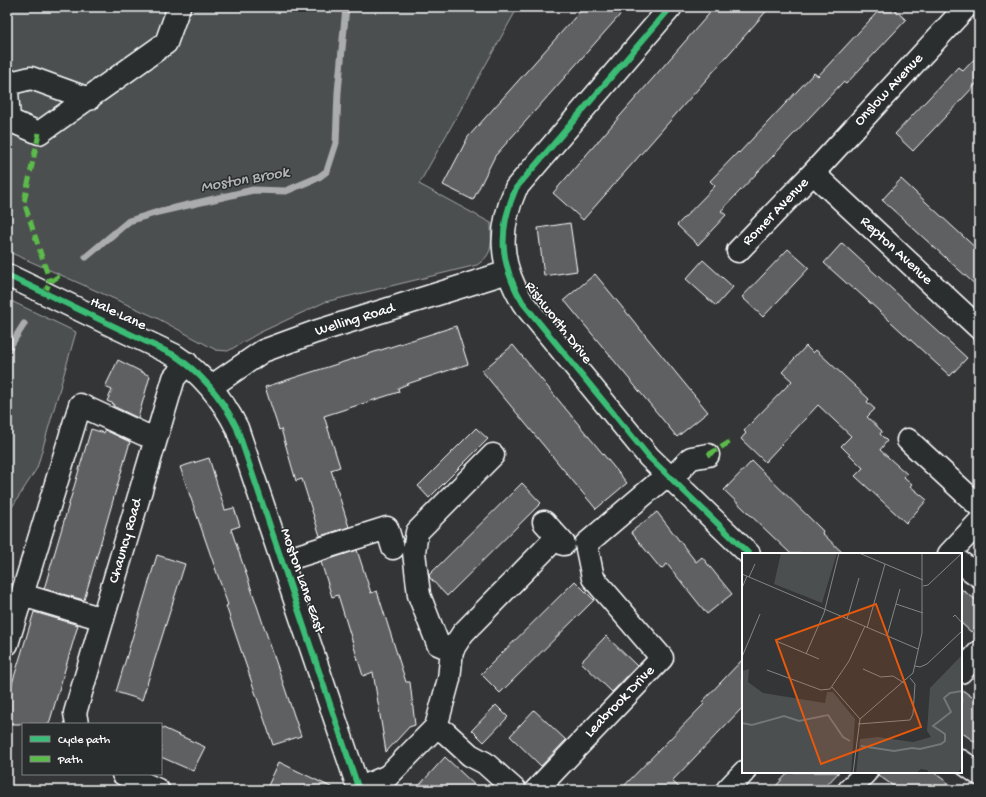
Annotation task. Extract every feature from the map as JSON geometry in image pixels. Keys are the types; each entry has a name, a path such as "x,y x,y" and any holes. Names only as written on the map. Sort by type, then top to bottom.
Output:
{"street":[{"path":"7,91 9,120 39,133 166,44 179,7"},
{"name":"Rishworth Drive","path":"672,7 516,188 506,218 504,252 508,272 523,303 649,457 748,553"},
{"name":"Onslow Avenue","path":"813,173 966,7"},
{"path":"7,84 31,78 89,99"},
{"name":"Romer Avenue","path":"738,251 813,173"},
{"name":"Repton Avenue","path":"813,173 979,328"},
{"name":"Welling Road","path":"212,386 246,361 269,349 315,332 508,272"},
{"name":"Hale Lane","path":"7,275 174,355 187,363 212,386"},
{"name":"Chauncy Road","path":"77,723 75,713 174,378 187,363"},
{"name":"Moston Lane East","path":"212,386 237,428 358,789"},
{"path":"7,644 80,405 143,434 156,438"},
{"path":"908,440 979,506"},
{"path":"452,650 438,644 419,595 414,552 417,532 493,455"},
{"path":"669,477 691,458 708,455"},
{"name":"Leabrook Drive","path":"536,790 662,658 593,578 586,544 669,477"},
{"path":"955,553 979,522"},
{"path":"282,561 386,528 393,548"},
{"path":"358,789 388,776 436,727 449,679 452,650 463,633 555,535"},
{"path":"962,563 979,576"},
{"path":"22,595 103,619"},
{"path":"436,727 446,733 470,755 485,763 515,790"},
{"path":"962,762 979,774"},
{"path":"728,790 743,773"},
{"path":"124,775 158,790"}],"shaded area":[{"path":"7,7 518,7 419,184 491,223 491,247 487,256 477,265 325,302 259,333 228,351 216,350 155,317 7,251"},
{"path":"7,299 76,332 37,468 7,515"}],"building":[{"path":"584,7 627,7 495,156 473,200 443,185 468,137"},
{"path":"715,7 770,7 583,220 553,193"},
{"path":"882,7 892,7 906,20 846,84 843,82 721,211 726,215 698,245 677,225 715,186 710,181 738,152 739,153 814,73 818,76"},
{"path":"979,54 979,81 913,151 895,134 958,67 963,71"},
{"path":"901,179 979,251 979,288 882,200"},
{"path":"570,223 577,271 544,276 538,228"},
{"path":"842,243 967,358 950,376 855,289 854,290 824,263"},
{"path":"788,249 809,268 763,317 742,297"},
{"path":"703,260 733,287 716,306 686,279"},
{"path":"595,274 708,412 677,437 564,300"},
{"path":"456,326 468,364 410,383 398,388 399,392 324,416 340,467 331,470 349,527 320,536 302,479 296,481 281,429 279,430 265,387"},
{"path":"513,345 627,483 596,509 482,371"},
{"path":"806,346 813,353 816,350 869,399 867,402 875,409 867,417 882,431 880,434 887,441 880,450 907,474 904,477 912,484 910,486 927,500 906,523 855,476 863,468 841,446 851,436 818,405 765,462 741,439 746,433 744,431 751,423 792,381 782,372"},
{"path":"118,360 150,376 138,418 113,406 114,404 107,401 112,390 105,387"},
{"path":"476,428 488,439 429,498 418,486"},
{"path":"91,429 104,433 105,430 130,442 84,600 44,589"},
{"path":"209,458 225,510 234,508 240,526 231,529 301,736 273,745 226,606 228,605 180,467"},
{"path":"752,461 823,531 822,533 843,553 790,553 724,490"},
{"path":"522,483 541,503 447,596 429,575"},
{"path":"657,512 696,562 702,557 732,594 707,614 667,564 661,569 631,532"},
{"path":"357,550 371,593 377,591 406,682 410,682 415,725 409,727 386,752 373,672 363,676 338,595 332,597 321,562"},
{"path":"157,555 185,564 142,700 116,692"},
{"path":"575,581 594,600 500,693 481,674"},
{"path":"962,590 979,602 979,623 971,632 962,624"},
{"path":"34,612 78,625 49,723 7,724 7,700"},
{"path":"606,636 637,666 612,692 581,662"},
{"path":"742,660 742,708 672,781 682,790 620,790 704,704 702,702"},
{"path":"962,690 979,702 979,745 962,733"},
{"path":"496,705 508,717 484,742 472,730"},
{"path":"534,710 566,740 541,766 510,736"},
{"path":"162,727 205,747 193,771 162,757"},
{"path":"445,757 480,790 415,790"},
{"path":"279,762 337,790 266,790"},
{"path":"788,773 838,773 822,790 772,790"},
{"path":"878,773 934,773 958,790 899,790 878,775"}],"waterway":[{"name":"Moston Brook","path":"86,257 129,221 158,212 253,190 286,191 319,177 327,171 336,143 338,92 346,7"},
{"name":"Moston Brook","path":"7,351 24,324"}],"marked path":[{"path":"39,133 24,202 50,282"},
{"path":"44,294 50,282 59,276"},
{"path":"708,455 733,440"}],"cycle path":[{"path":"671,7 516,188 506,218 504,232 505,260 515,289 523,303 649,457 748,553"},
{"path":"7,275 174,355 194,370 211,387 225,407 237,428 359,790"}]}
